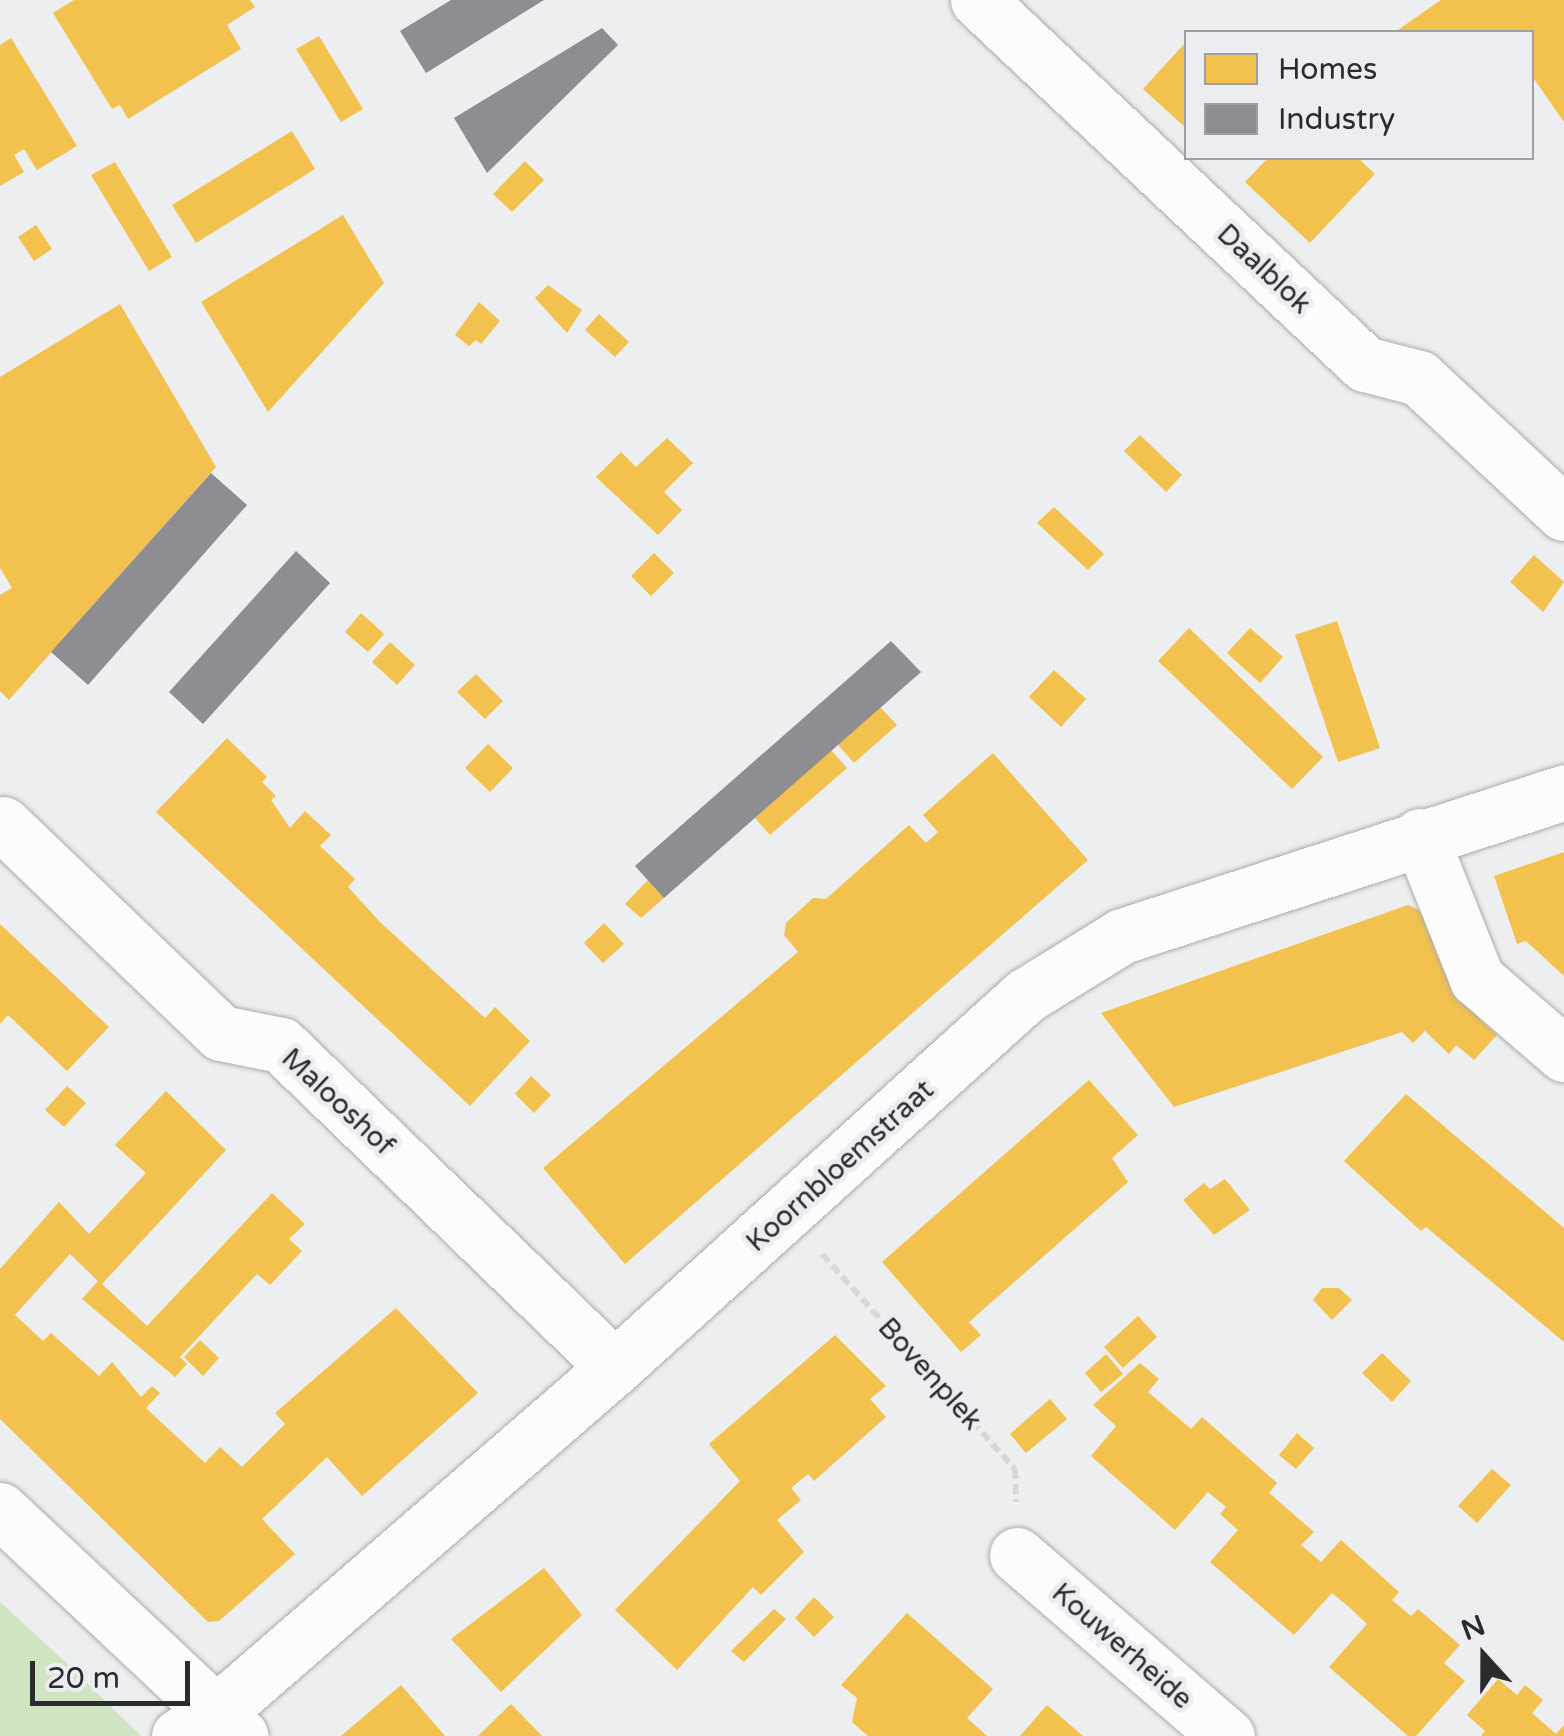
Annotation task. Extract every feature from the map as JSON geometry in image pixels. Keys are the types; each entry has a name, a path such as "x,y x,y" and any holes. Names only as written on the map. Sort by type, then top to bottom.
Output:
{"street":[{"name":"Daalblok","path":"978,0 1365,364 1418,378 1564,513"},
{"name":"Koornbloemstraat","path":"212,1728 788,1216 1025,996 1122,936 1564,792"},
{"name":"Malooshof","path":"3,824 221,1033 282,1045 615,1367"},
{"path":"1420,836 1477,979 1564,1054"},
{"path":"0,1510 212,1728"},
{"name":"Kouwerheide","path":"1017,1555 1227,1736"}],"path":[{"name":"Bovenplek","path":"788,1216 1015,1469 1017,1555"}],"green space":[{"path":"0,1602 73,1669 141,1736 0,1736"}],"building: Homes":[{"path":"74,0 250,0 255,7 227,25 241,49 128,119 120,105 112,109 53,13"},
{"path":"1441,0 1564,0 1564,122 1534,79 1534,30 1398,30"},
{"path":"319,36 363,109 341,122 296,49"},
{"path":"11,38 77,146 37,170 24,149 14,155 24,172 0,186 0,45"},
{"path":"1184,44 1184,126 1143,89"},
{"path":"292,131 315,169 196,243 172,205"},
{"path":"1266,160 1360,160 1375,174 1310,243 1245,182"},
{"path":"525,161 544,180 512,212 493,194"},
{"path":"115,162 172,257 149,271 91,175"},
{"path":"343,215 384,283 268,412 201,302"},
{"path":"36,225 52,249 34,261 18,237"},
{"path":"548,285 582,310 567,333 535,298"},
{"path":"479,302 500,321 481,344 476,340 469,346 455,335"},
{"path":"120,304 216,467 9,700 0,691 0,595 12,588 0,568 0,377"},
{"path":"599,314 629,342 615,357 585,330"},
{"path":"1140,435 1182,475 1166,492 1124,451"},
{"path":"667,438 693,463 664,492 682,510 658,535 596,477 621,452 636,467"},
{"path":"1054,507 1104,554 1088,570 1037,523"},
{"path":"654,553 674,573 651,596 631,576"},
{"path":"1534,555 1564,582 1543,612 1510,582"},
{"path":"361,613 384,634 368,652 345,632"},
{"path":"1337,621 1380,748 1338,762 1295,635"},
{"path":"1189,628 1323,757 1292,789 1158,661"},
{"path":"1250,628 1283,657 1260,683 1227,653"},
{"path":"390,642 415,665 397,685 372,662"},
{"path":"1054,670 1086,699 1061,727 1029,697"},
{"path":"476,674 503,701 485,719 457,692"},
{"path":"880,707 897,725 854,763 838,745"},
{"path":"227,738 267,777 262,782 276,796 271,800 290,828 305,811 331,835 320,846 355,879 348,887 380,922 485,1018 495,1007 530,1041 470,1106 156,812"},
{"path":"488,744 513,768 490,792 465,768"},
{"path":"831,750 847,768 770,835 755,818"},
{"path":"993,753 1088,860 625,1264 543,1168 798,952 784,935 786,923 813,898 826,899 909,825 926,843 938,832 923,815"},
{"path":"1564,852 1564,976 1526,941 1517,944 1494,876"},
{"path":"648,880 664,898 641,918 625,904"},
{"path":"1408,905 1431,916 1487,1012 1480,1019 1497,1035 1474,1060 1456,1045 1449,1054 1425,1031 1413,1043 1402,1032 1174,1107 1101,1013"},
{"path":"604,923 624,944 603,963 584,943"},
{"path":"0,924 109,1027 67,1071 8,1015 0,1024"},
{"path":"531,1076 551,1095 534,1113 515,1094"},
{"path":"1089,1080 1138,1135 1112,1158 1128,1182 969,1322 981,1335 961,1352 882,1262"},
{"path":"67,1086 86,1103 64,1127 45,1110"},
{"path":"166,1091 226,1150 102,1284 147,1326 272,1193 305,1224 289,1239 302,1251 270,1285 257,1274 180,1357 187,1364 175,1377 82,1299 98,1281 70,1254 15,1315 43,1341 51,1333 99,1376 112,1362 141,1397 152,1386 160,1393 146,1408 205,1463 220,1447 242,1467 285,1424 275,1413 396,1308 478,1393 362,1496 327,1457 262,1519 295,1554 219,1621 208,1622 0,1419 0,1269 59,1202 89,1234 146,1173 115,1145"},
{"path":"1406,1094 1564,1228 1564,1342 1426,1227 1421,1231 1344,1161"},
{"path":"1225,1179 1250,1210 1214,1235 1183,1200 1204,1183 1210,1189"},
{"path":"1322,1288 1339,1288 1352,1300 1332,1320 1313,1300"},
{"path":"1138,1316 1157,1337 1123,1368 1104,1347"},
{"path":"835,1335 886,1386 870,1399 886,1417 814,1481 808,1474 791,1488 801,1500 777,1520 804,1552 761,1595 753,1587 677,1670 615,1610 740,1481 709,1444"},
{"path":"200,1340 219,1358 203,1376 184,1357"},
{"path":"1382,1353 1411,1381 1392,1402 1362,1373"},
{"path":"1106,1354 1123,1374 1101,1392 1085,1373"},
{"path":"1140,1363 1159,1379 1148,1392 1191,1429 1202,1417 1277,1483 1269,1493 1314,1532 1301,1545 1321,1562 1341,1540 1399,1592 1392,1600 1411,1616 1418,1609 1460,1645 1444,1663 1465,1681 1416,1736 1408,1736 1329,1667 1367,1624 1349,1607 1332,1593 1294,1635 1210,1562 1238,1530 1220,1514 1226,1507 1208,1492 1175,1530 1091,1456 1116,1426 1093,1405"},
{"path":"1050,1399 1067,1419 1026,1453 1010,1434"},
{"path":"1297,1433 1314,1448 1296,1469 1279,1455"},
{"path":"1492,1469 1511,1485 1477,1523 1458,1506"},
{"path":"544,1568 582,1615 501,1692 451,1639"},
{"path":"814,1597 834,1617 814,1637 795,1618"},
{"path":"774,1609 786,1619 744,1662 731,1651"},
{"path":"907,1613 993,1689 967,1718 987,1736 868,1736 852,1722 857,1698 841,1685"},
{"path":"1498,1679 1517,1695 1525,1685 1543,1700 1532,1713 1556,1734 1564,1725 1564,1736 1481,1736 1485,1731 1467,1715"},
{"path":"401,1685 445,1736 341,1736"},
{"path":"511,1704 542,1736 478,1736 484,1730"},
{"path":"1047,1705 1083,1736 1020,1736"}],"building: Industry":[{"path":"451,0 544,0 426,73 400,31"},
{"path":"602,28 618,45 487,173 454,118"},
{"path":"211,473 247,505 88,685 51,652"},
{"path":"296,551 330,583 203,724 169,692"},
{"path":"891,641 921,672 664,898 635,866"}]}
